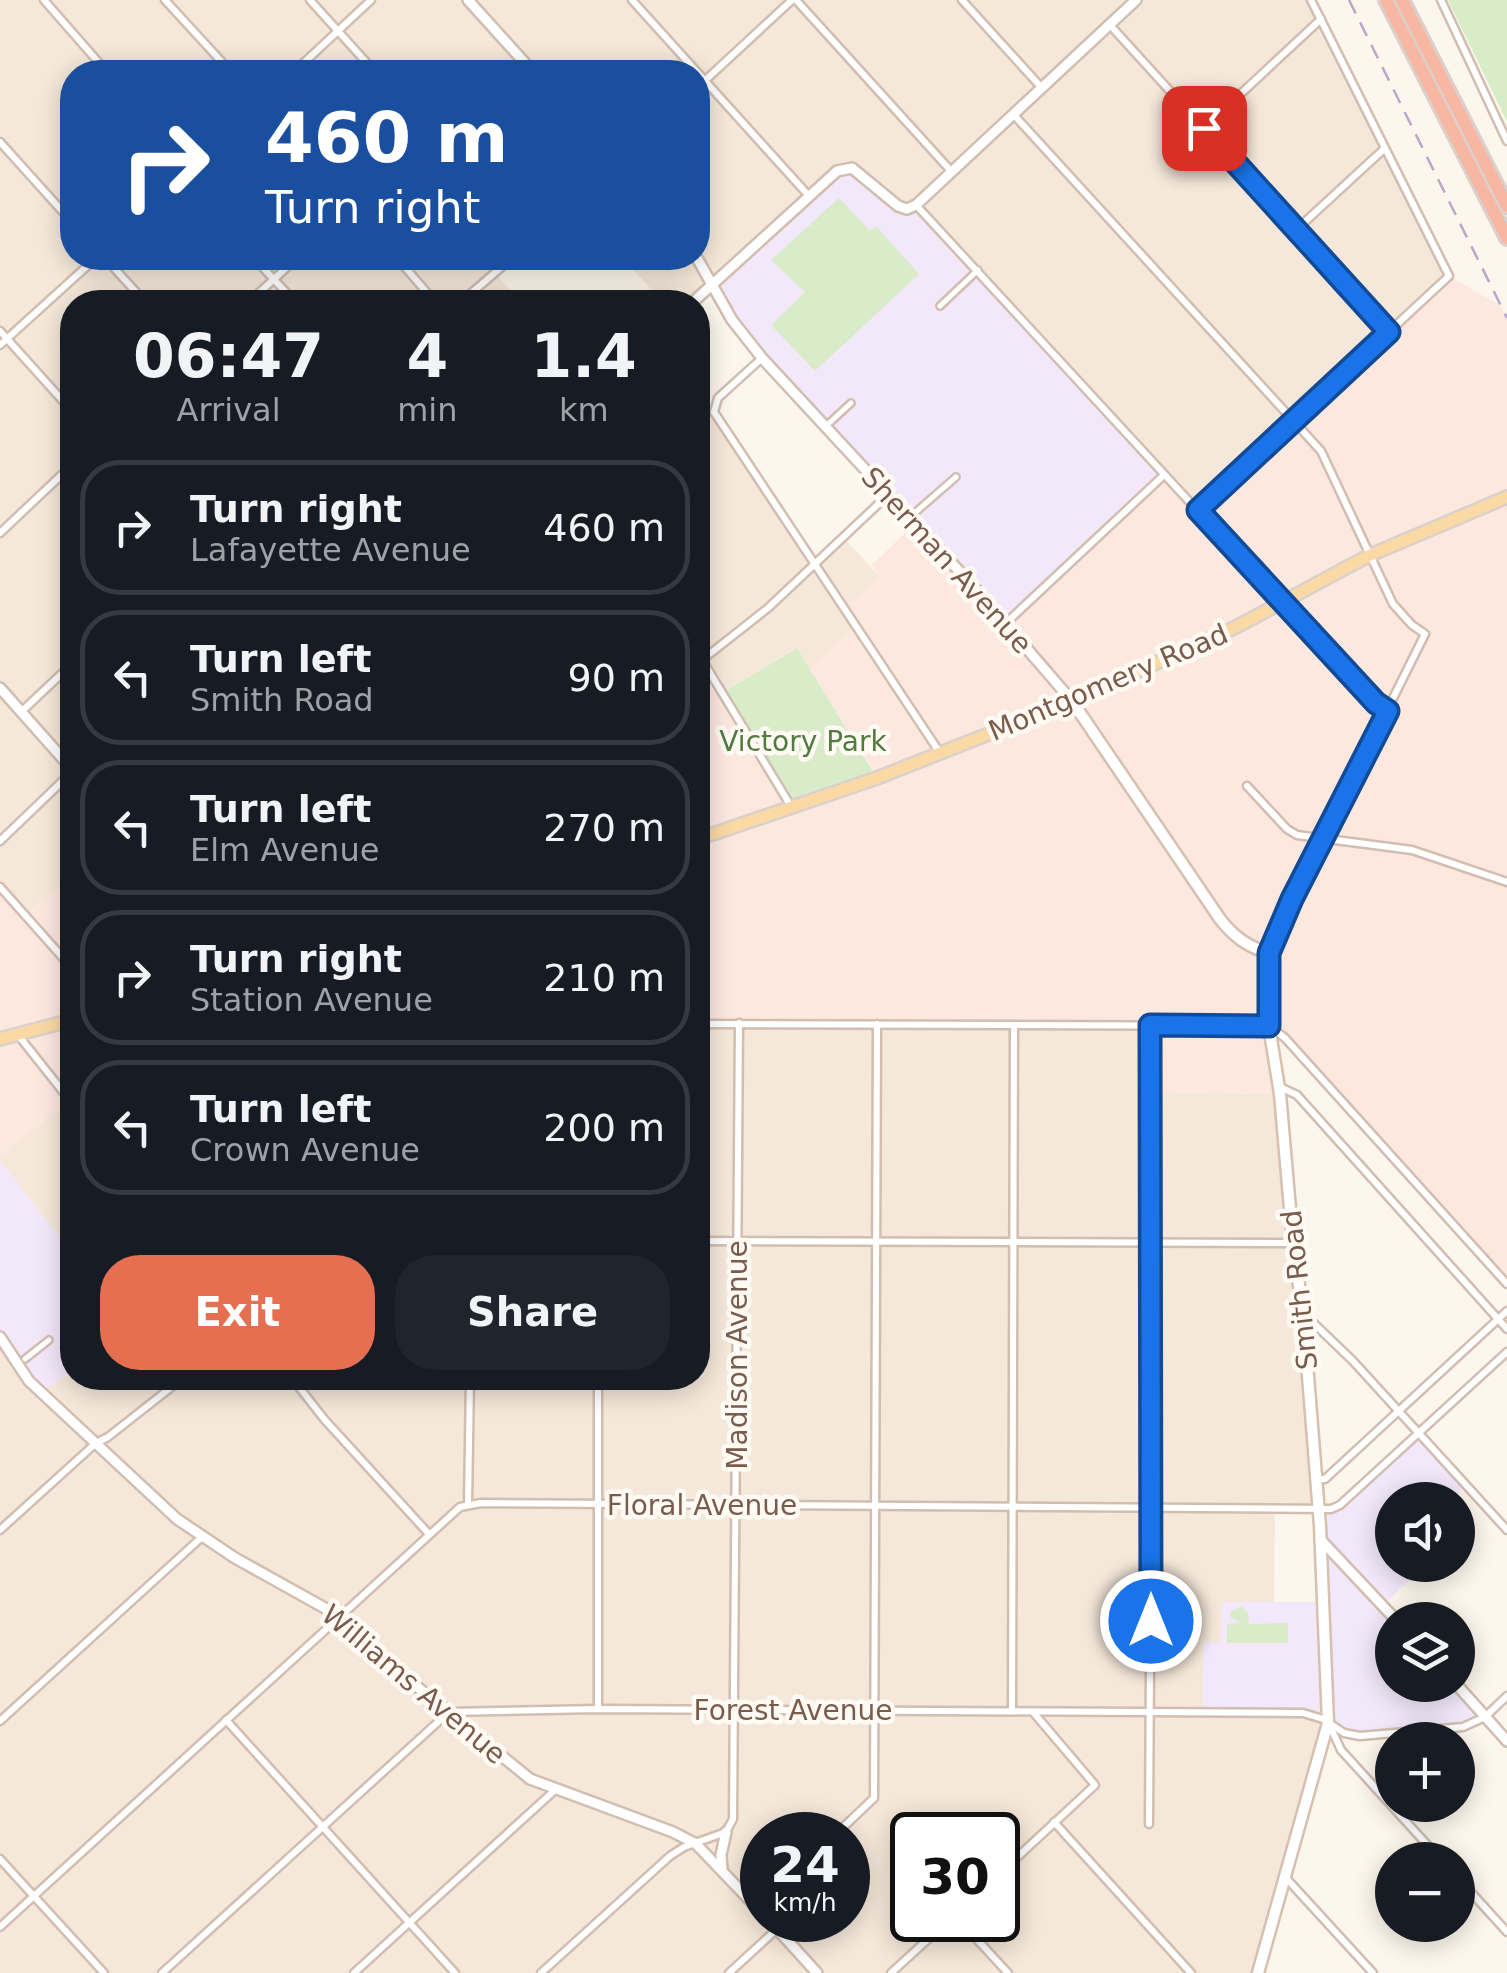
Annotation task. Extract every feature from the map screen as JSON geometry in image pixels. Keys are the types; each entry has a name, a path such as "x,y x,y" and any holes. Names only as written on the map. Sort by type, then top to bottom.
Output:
{"highway":[{"path":"1386,0 1507,238"},
{"path":"1402,0 1507,206"}],"main road":[{"name":"Montgomery Road","path":"710,835 940,754 1072,701 1214,638 1368,556 1507,497"},
{"name":"Sherman Avenue","path":"1072,701 1220,919 1232,934 1252,948 1269,953"},
{"name":"Smith Road","path":"1258,1973 1328,1723 1304,1313 1269,1026 1269,953"},
{"path":"0,1039 60,1024"}],"street":[{"path":"44,0 96,60"},
{"path":"165,0 220,60"},
{"path":"310,0 364,60"},
{"path":"307,60 372,0"},
{"path":"468,0 522,60"},
{"path":"632,0 687,60"},
{"path":"710,76 794,0 951,170"},
{"path":"962,0 1041,87"},
{"path":"1198,510 1448,276 1311,0"},
{"path":"1440,0 1507,141"},
{"path":"707,290 837,171 858,171 898,206 907,209 916,205 1131,2"},
{"path":"1204,128 1321,19"},
{"path":"1109,24 1389,332"},
{"path":"710,86 809,196"},
{"path":"1013,114 1326,459 1368,556"},
{"path":"0,142 60,209"},
{"path":"1296,230 1384,149"},
{"path":"0,158 8,151"},
{"path":"916,205 1282,603 1388,711"},
{"path":"60,290 83,270"},
{"path":"115,270 134,290"},
{"path":"265,270 284,290"},
{"path":"262,290 284,270"},
{"path":"407,270 425,290"},
{"path":"475,290 498,270"},
{"name":"Sherman Avenue","path":"705,270 732,320 762,358 1006,623 1072,701"},
{"path":"940,306 978,270"},
{"path":"0,345 60,290"},
{"path":"0,331 60,398"},
{"path":"762,358 718,398 714,412 940,754"},
{"path":"826,426 850,404"},
{"path":"1006,623 1164,475"},
{"path":"0,534 60,476"},
{"path":"910,517 956,477"},
{"path":"710,649 768,608 889,494"},
{"name":"Smith Road","path":"1269,953 1292,899 1425,634 1394,604 1368,556"},
{"path":"710,673 792,808"},
{"path":"21,712 60,675"},
{"path":"0,688 60,756"},
{"path":"0,841 60,782"},
{"path":"1247,786 1297,835 1412,850 1507,882"},
{"path":"0,887 60,954"},
{"path":"710,1024 1269,1026 1285,1038 1507,1284"},
{"name":"Madison Avenue","path":"726,1832 734,1810 736,1710 739,1024"},
{"path":"859,1812 874,1798 876,1024"},
{"path":"1149,1824 1150,1025"},
{"path":"1012,1711 1014,1026"},
{"path":"18,1036 60,1088"},
{"path":"1279,1087 1297,1095 1507,1329"},
{"path":"710,1242 1294,1242"},
{"path":"1316,1479 1325,1479 1507,1311"},
{"path":"1304,1313 1507,1530"},
{"name":"Williams Avenue","path":"0,1338 29,1381 162,1506 243,1563 321,1604 517,1770 555,1790 696,1844 740,1888"},
{"path":"25,1359 49,1340"},
{"name":"Floral Avenue","path":"468,1505 1318,1509 1340,1505 1507,1352"},
{"path":"0,1530 96,1443 169,1390"},
{"path":"302,1390 428,1534"},
{"path":"0,1927 450,1513 468,1505 470,1390"},
{"path":"598,1390 598,1708"},
{"path":"0,1721 203,1536"},
{"path":"1320,1539 1379,1602"},
{"path":"174,1549 181,1556"},
{"name":"Forest Avenue","path":"449,1712 598,1708 1303,1714 1354,1736 1463,1727 1485,1716 1507,1696"},
{"path":"1472,1702 1507,1741"},
{"path":"1020,1854 1095,1785 1032,1711"},
{"path":"162,1973 449,1712"},
{"path":"226,1720 455,1973"},
{"path":"1328,1723 1341,1750 1425,1842"},
{"path":"354,1973 555,1790"},
{"path":"1054,1822 1191,1973"},
{"path":"541,1973 670,1856 726,1832"},
{"path":"723,1872 720,1855 726,1832"},
{"path":"0,1860 104,1973"},
{"path":"1286,1878 1373,1973"},
{"path":"1475,1897 1507,1932"},
{"path":"729,1973 763,1942"},
{"path":"789,1942 817,1973"},
{"path":"890,1973 925,1942"},
{"path":"980,1942 1008,1973"}],"shaded area":[{"path":"0,0 1311,0 1449,276 1197,510 907,209 858,171 708,290 652,290 633,270 710,270 710,60 60,60 60,270 498,270 495,273 510,290 60,290 60,884 25,916 0,892"},
{"path":"852,168 898,206 916,205 1164,475 1006,623 762,358 713,284 837,171"},
{"path":"1449,276 1501,306 1507,318 1507,1284 1271,1027 1280,1094 1152,1092 1150,1026 710,1024 710,673 792,808 877,777 810,669 855,626 844,608 879,576 872,565 915,523 1164,475 1197,509"},
{"path":"710,408 814,563 843,537 879,576 855,626 810,669 796,648 722,693 710,673"},
{"path":"60,884 60,1108 0,1156 2,889 26,915"},
{"path":"710,1024 1150,1025 1152,1092 1280,1094 1319,1509 1275,1510 1274,1603 1222,1603 1220,1644 1204,1642 1303,1713 1328,1723 1258,1973 0,1973 0,1337 42,1392 60,1379 60,1390 710,1390"},
{"path":"60,1108 60,1238 0,1161 0,1156"},
{"path":"0,1161 60,1238 60,1379 42,1392 0,1337"},
{"path":"1417,1432 1462,1482 1375,1482 1375,1582 1408,1582 1386,1602 1375,1602 1375,1702 1472,1702 1485,1717 1475,1723 1375,1722 1375,1735 1354,1737 1313,1715 1203,1712 1203,1642 1220,1643 1222,1602 1323,1602 1319,1509 1331,1509"}],"green space":[{"path":"1448,0 1507,0 1507,122"},
{"path":"839,198 870,231 876,226 919,274 815,371 771,325 805,292 771,260"},
{"name":"Victory Park","path":"797,648 877,778 792,808 722,693"},
{"path":"1243,1606 1249,1616 1248,1624 1288,1623 1288,1643 1227,1643 1227,1624 1242,1623 1231,1618 1230,1612"}],"railway":[{"path":"1349,0 1507,318"}],"route":[{"path":"1151,1621 1150,1025 1269,1026 1269,953 1292,899 1388,711 1376,703 1198,510 1389,332 1204,128"}]}
